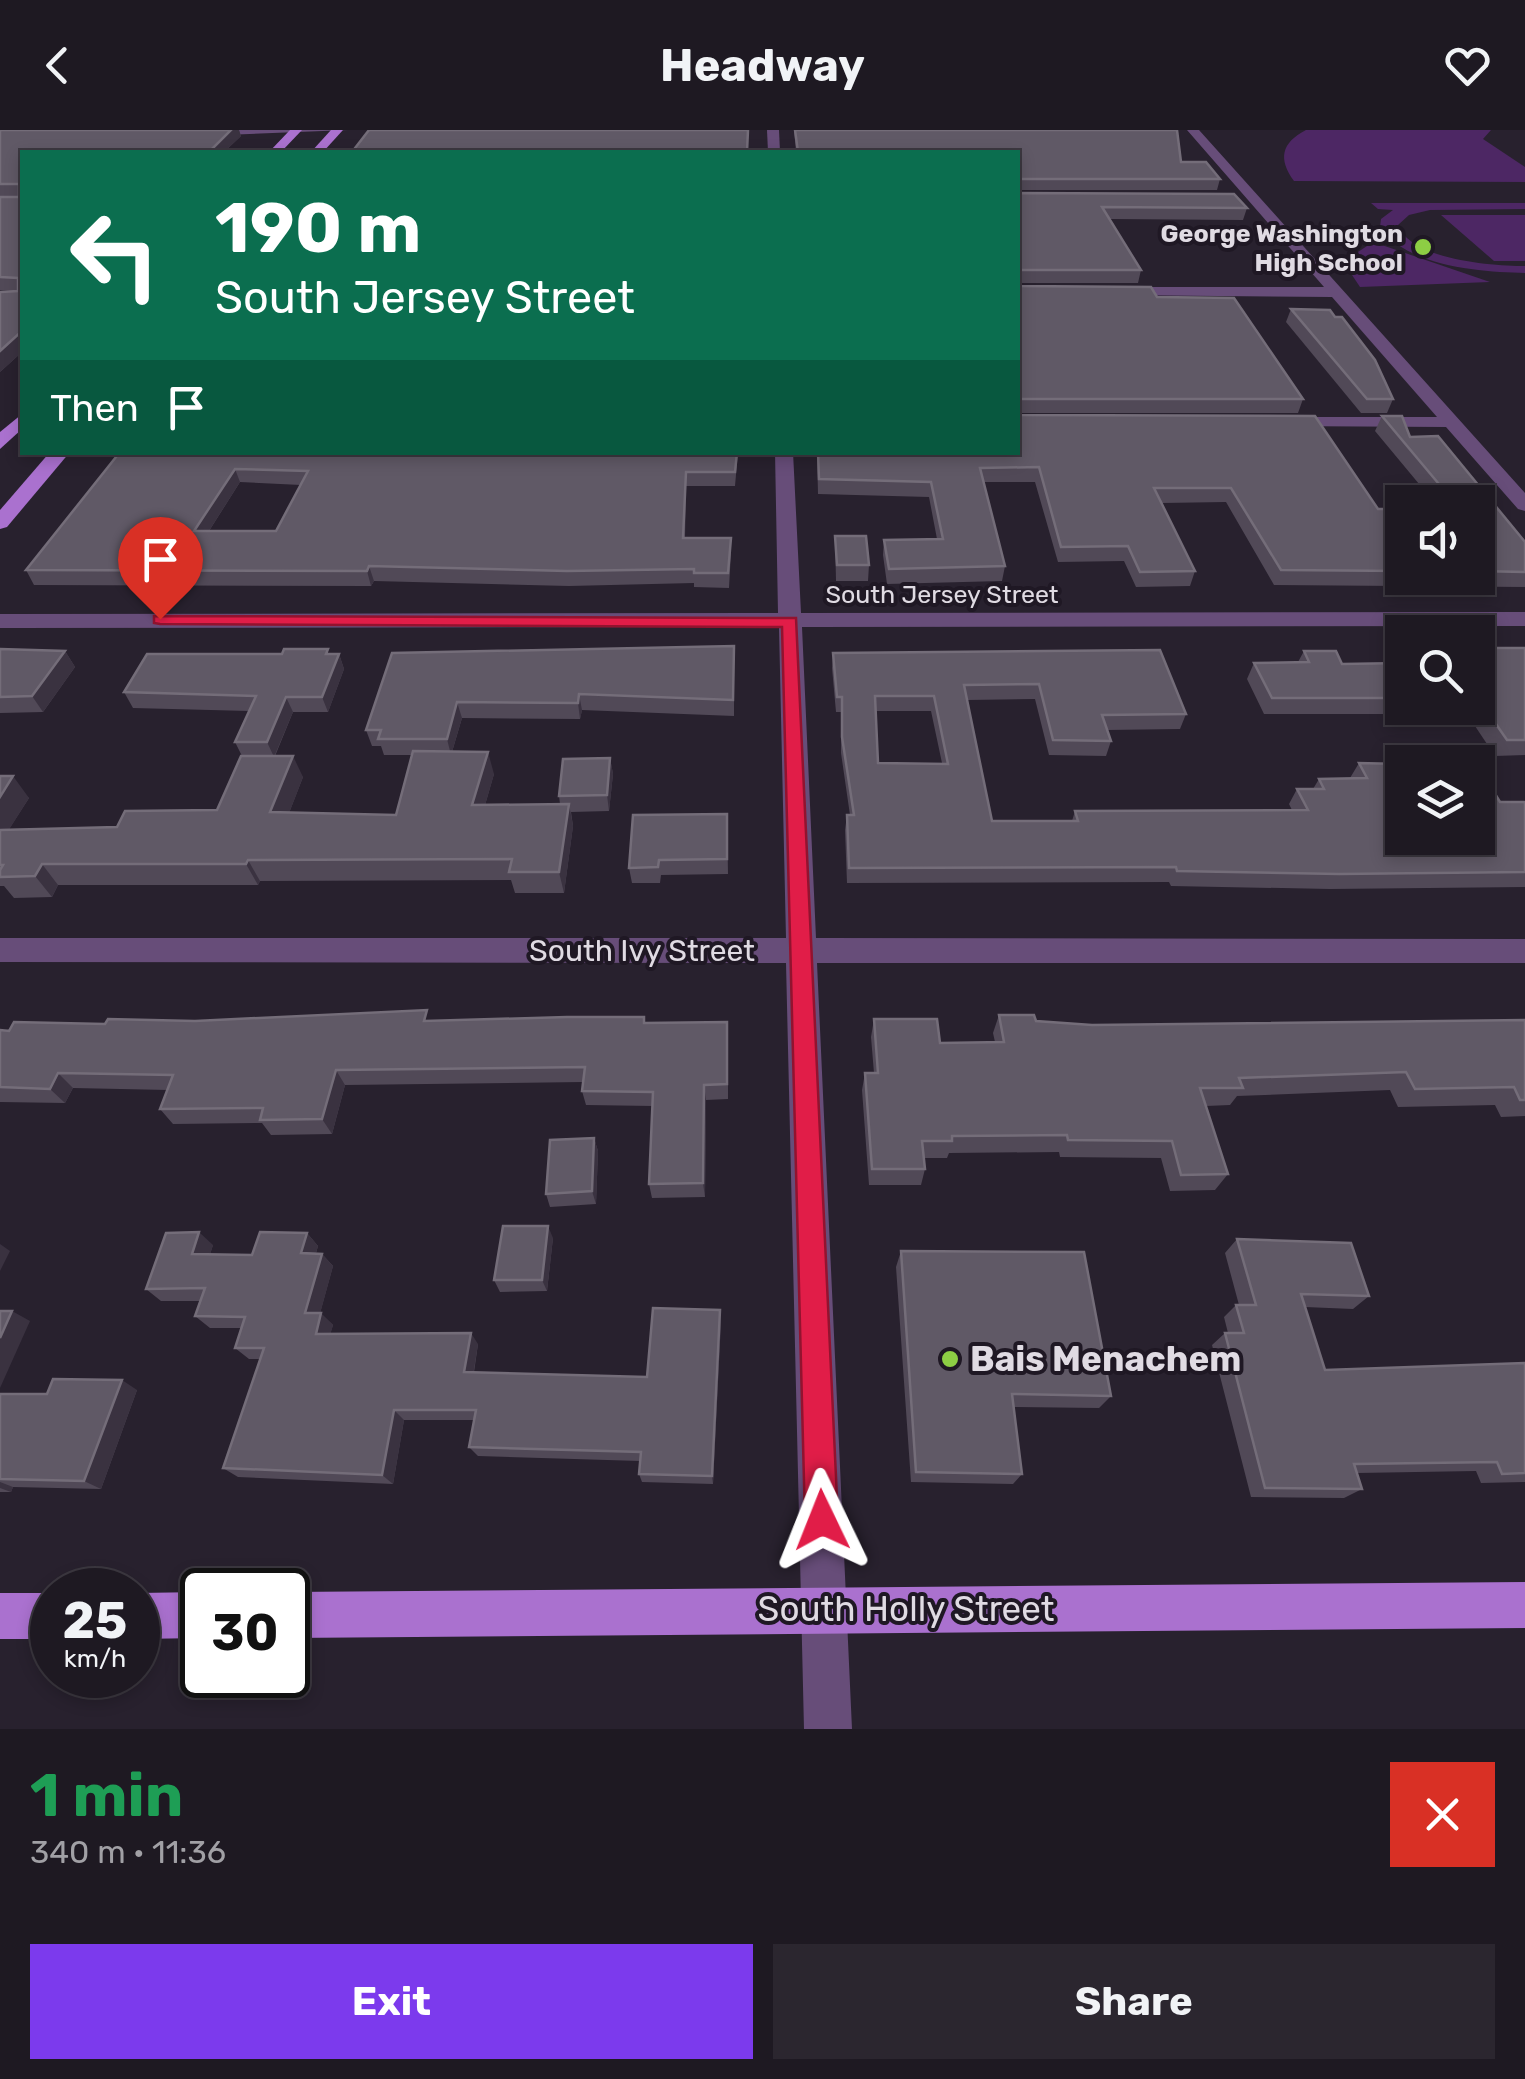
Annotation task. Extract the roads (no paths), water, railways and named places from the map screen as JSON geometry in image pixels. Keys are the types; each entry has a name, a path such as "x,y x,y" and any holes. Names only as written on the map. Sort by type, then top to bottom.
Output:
{"main road":[{"path":"276,150 295,130"},
{"path":"320,150 338,130"},
{"path":"0,443 12,425"},
{"path":"0,522 58,455"},
{"name":"South Holly Street","path":"310,1615 1525,1605"},
{"path":"0,1616 30,1616"}],"street":[{"path":"190,133 338,130"},
{"path":"1194,130 1525,505"},
{"path":"1236,198 1253,198"},
{"path":"1089,292 1335,292"},
{"path":"1267,422 1451,422"},
{"path":"784,455 828,1729"},
{"name":"South Jersey Street","path":"0,621 1525,619"},
{"name":"South Ivy Street","path":"0,950 1525,951"}],"place":[{"name":"George Washington High School","path":"1423,247"},
{"name":"Bais Menachem","path":"950,1359"}]}
